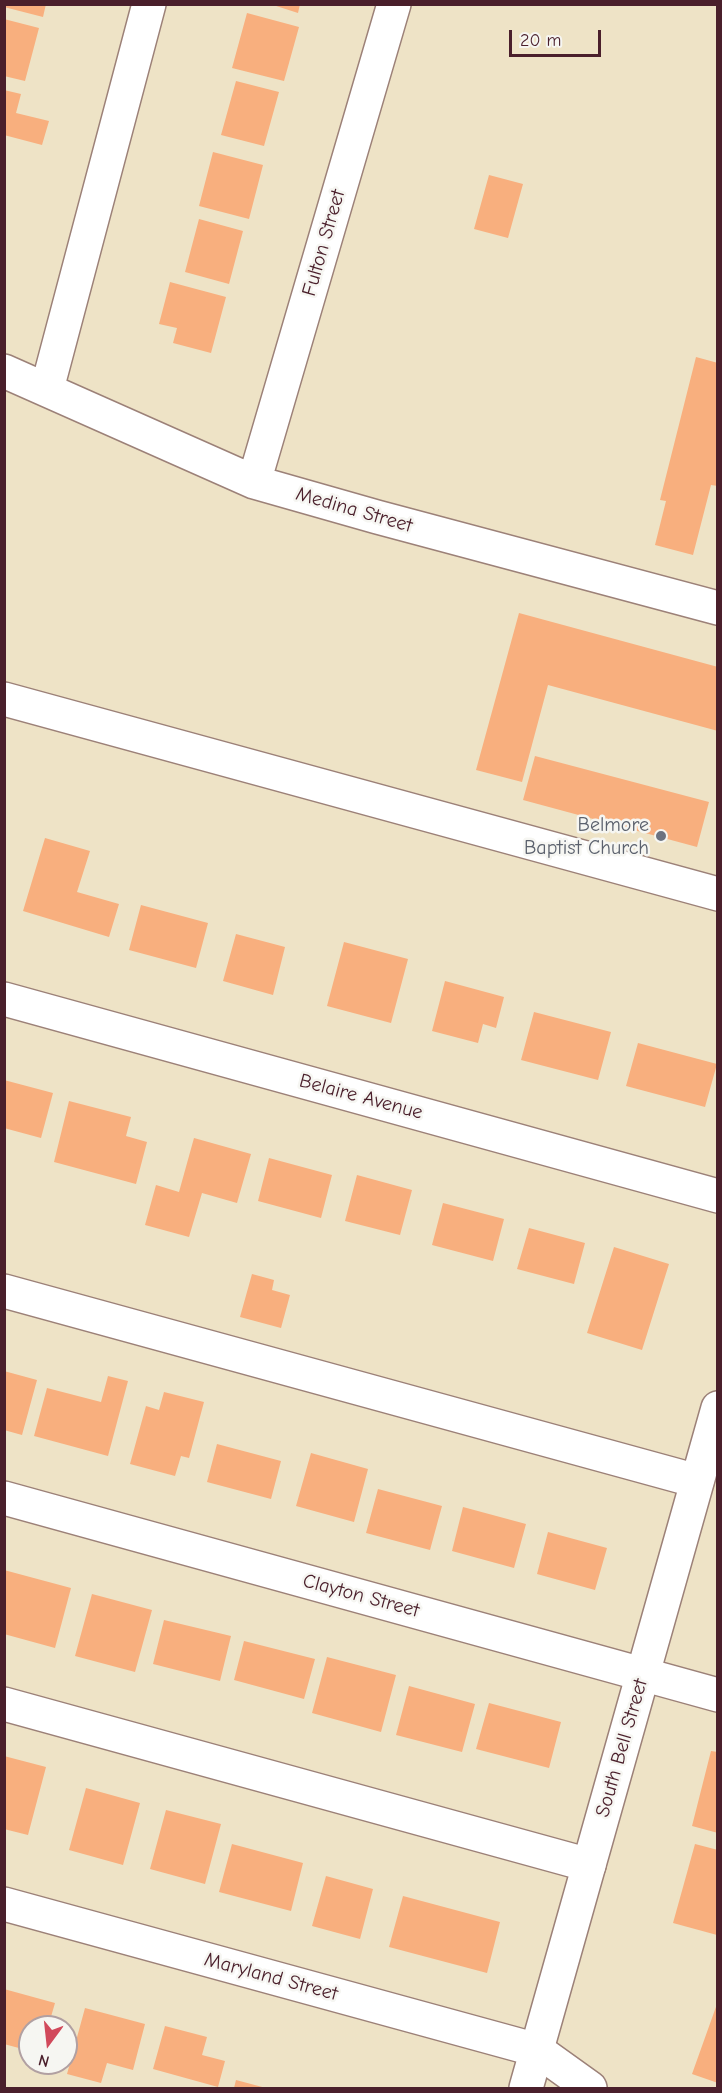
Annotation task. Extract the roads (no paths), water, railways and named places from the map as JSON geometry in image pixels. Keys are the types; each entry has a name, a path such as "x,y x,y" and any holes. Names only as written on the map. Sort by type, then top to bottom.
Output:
{"street":[{"path":"47,389 149,4"},
{"name":"Fulton Street","path":"254,482 394,4"},
{"name":"Medina Street","path":"4,371 254,482 717,608"},
{"path":"4,699 717,894"},
{"name":"Belaire Avenue","path":"4,999 717,1196"},
{"path":"4,1291 697,1481"},
{"name":"South Bell Street","path":"526,2088 717,1408"},
{"name":"Clayton Street","path":"4,1498 717,1695"},
{"path":"4,1704 589,1865"},
{"name":"Maryland Street","path":"4,1904 537,2050"},
{"path":"537,2050 590,2088"}],"place":[{"name":"Belmore Baptist Church","path":"661,836"}]}
